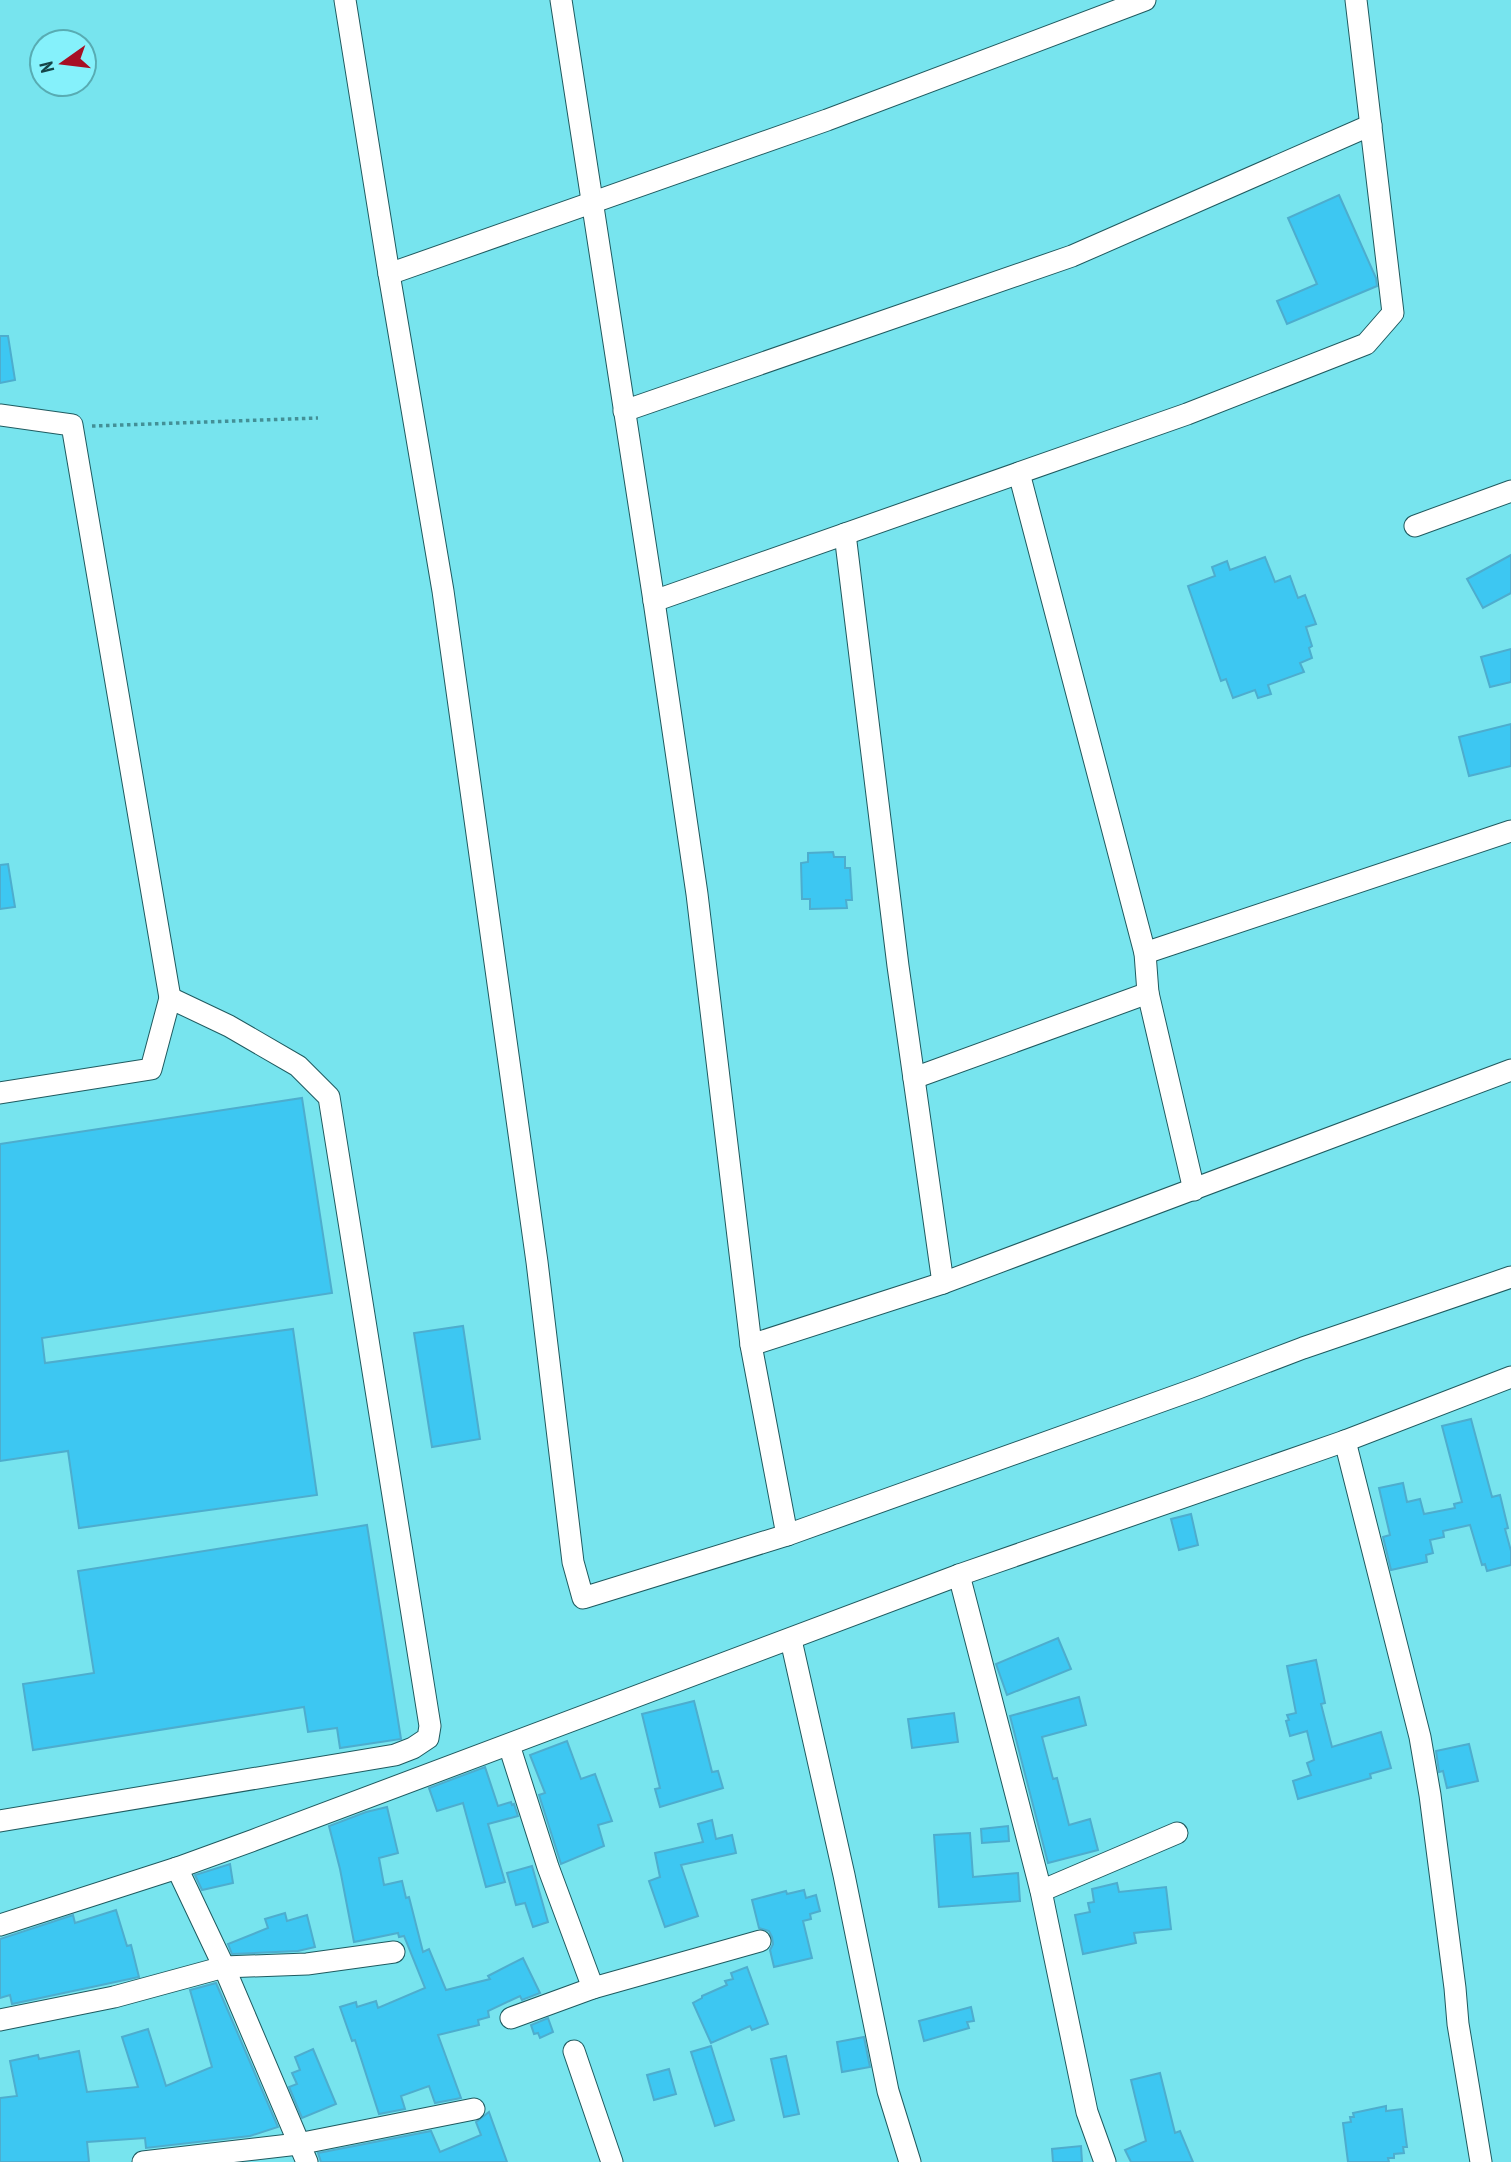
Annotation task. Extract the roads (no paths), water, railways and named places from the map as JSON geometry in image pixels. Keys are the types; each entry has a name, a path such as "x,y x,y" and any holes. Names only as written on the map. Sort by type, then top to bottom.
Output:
{"street":[{"path":"345,0 388,274 443,591 537,1262 573,1562 583,1598 787,1535 1303,1348 1511,1278"},
{"path":"561,0 697,894 751,1345 787,1535"},
{"path":"388,274 827,120 1145,0"},
{"path":"654,601 1187,414 1366,344 1393,313 1356,0"},
{"path":"624,411 1072,256 1371,125"},
{"path":"0,415 72,425 170,998 151,1069 0,1093"},
{"path":"1019,473 1145,953 1148,993 1194,1190"},
{"path":"1415,526 1511,491"},
{"path":"845,534 896,953 943,1283"},
{"path":"1145,953 1511,831"},
{"path":"914,1078 1148,993"},
{"path":"0,1821 395,1755 428,1738 430,1726 329,1097 298,1066 229,1026 170,998"},
{"path":"751,1345 943,1283 1511,1070"},
{"path":"0,1924 177,1868 959,1575 1345,1441 1511,1377"},
{"path":"1345,1441 1420,1737 1430,1796 1458,2024 1480,2162"},
{"path":"959,1575 1041,1891 1087,2112 1105,2162"},
{"path":"791,1640 844,1875 888,2091 909,2162"},
{"path":"509,1745 548,1867 593,1988"},
{"path":"1041,1891 1177,1833"},
{"path":"177,1868 224,1967 302,2153"},
{"path":"511,2018 593,1988 760,1941"},
{"path":"0,2020 114,1997 224,1967 307,1964 394,1952"},
{"path":"574,2050 612,2162"},
{"path":"143,2162 302,2153 474,2109"}]}
